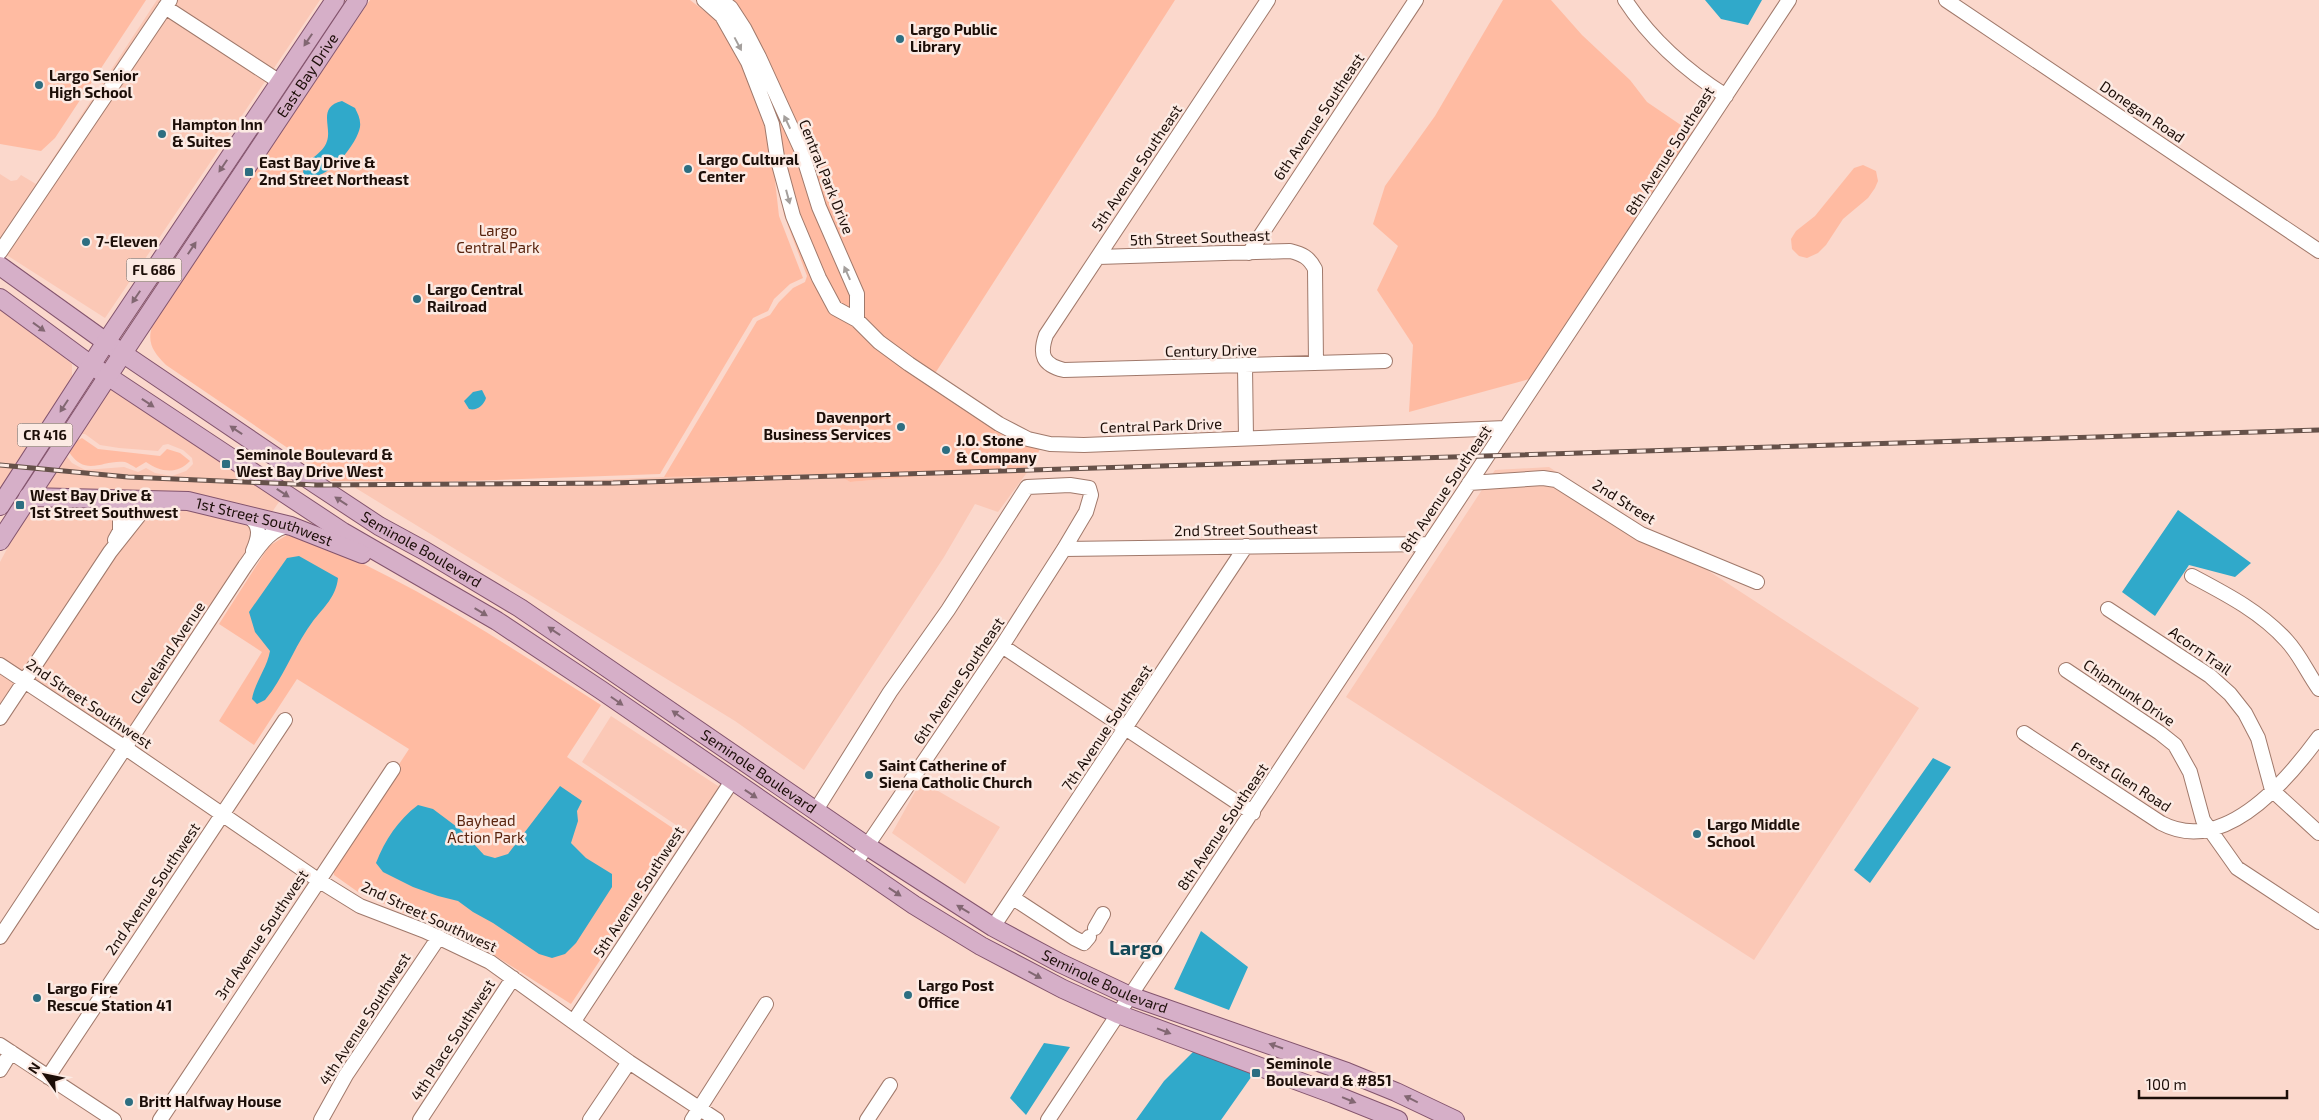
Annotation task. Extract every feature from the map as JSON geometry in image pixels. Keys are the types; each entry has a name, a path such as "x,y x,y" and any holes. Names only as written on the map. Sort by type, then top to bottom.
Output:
{"main road":[{"name":"East Bay Drive","path":"91,365 335,0"},
{"name":"East Bay Drive","path":"108,376 358,0"},
{"name":"Seminole Boulevard","path":"0,266 122,353 379,526 451,566 520,608 867,846 993,927 1060,964 1130,996 1347,1072 1396,1092 1455,1120"},
{"name":"Seminole Boulevard","path":"0,298 91,365 343,532 498,621 854,865 981,946 1063,990 1118,1014 1334,1094 1398,1120"},
{"name":"CR 416","path":"1,501 91,365"},
{"name":"CR 416","path":"0,541 108,376"},
{"name":"1st Street Southwest","path":"28,497 188,501 292,526 336,542 386,565 403,566"},
{"path":"0,527 8,511 1,501"},
{"path":"440,587 451,566"},
{"path":"582,677 595,658"},
{"path":"732,781 747,763"}],"street":[{"name":"Central Park Drive","path":"704,0 722,16 748,62 772,124 777,157 793,216 834,308 857,320 879,342 909,364 999,424 1028,439 1050,444 1084,445 1506,428"},
{"name":"Central Park Drive","path":"721,0 731,8 760,57 801,149 820,207 857,294 857,320"},
{"name":"5th Avenue Southeast","path":"1043,357 1042,346 1046,335 1268,0"},
{"name":"6th Avenue Southeast","path":"1249,253 1416,0"},
{"path":"1625,0 1650,33 1675,60 1700,80 1726,96"},
{"name":"8th Avenue Southeast","path":"1048,1120 1253,813 1428,544 1789,0"},
{"name":"Donegan Road","path":"1946,0 2319,251"},
{"path":"0,252 168,3 280,82"},
{"name":"5th Street Southeast","path":"1098,257 1290,251 1303,255 1311,261 1314,269 1316,363"},
{"name":"Century Drive","path":"1043,357 1052,367 1064,370 1244,367 1385,361"},
{"path":"1244,367 1246,438"},
{"name":"2nd Street","path":"1469,483 1543,478 1556,480 1641,534 1757,582"},
{"name":"6th Avenue Southeast","path":"816,810 890,692 948,610 1027,487 1070,485 1089,488 1091,495 1086,512 1064,549 1002,646 854,865"},
{"path":"94,498 113,507 120,516 120,531 110,552"},
{"path":"0,718 110,552 152,499"},
{"path":"248,516 257,523 258,528 257,542 250,558"},
{"name":"Cleveland Avenue","path":"0,937 250,558 273,532 284,526 292,526"},
{"name":"2nd Street Southeast","path":"1064,549 1428,544"},
{"name":"7th Avenue Southeast","path":"993,927 1127,729 1246,546"},
{"path":"2192,576 2244,605 2267,623 2288,642 2319,689"},
{"name":"Acorn Trail","path":"2108,609 2197,667 2230,694 2246,713 2258,738 2272,790"},
{"path":"1002,646 1253,813"},
{"name":"2nd Street Southwest","path":"0,665 124,747 318,880 360,906 473,952 574,1021 629,1062 717,1120"},
{"name":"Chipmunk Drive","path":"2066,670 2175,745 2186,762 2203,820 2237,868 2319,922"},
{"name":"2nd Avenue Southwest","path":"48,1077 285,720"},
{"name":"Forest Glen Road","path":"2024,732 2161,823 2184,831 2210,830 2225,825 2245,814 2272,790 2319,737"},
{"name":"3rd Avenue Southwest","path":"160,1120 393,769"},
{"name":"5th Avenue Southwest","path":"574,1021 732,781"},
{"path":"2272,790 2319,833"},
{"path":"1012,898 1084,943 1103,914"},
{"name":"4th Avenue Southwest","path":"321,1120 346,1075 439,937"},
{"name":"4th Place Southwest","path":"420,1120 513,978"},
{"path":"692,1120 766,1004"},
{"path":"0,1070 6,1049 114,1120"},
{"path":"590,1120 629,1062"},
{"path":"867,1120 890,1085"}],"shaded area":[{"path":"157,0 163,0 0,241 0,174 11,181 17,180 21,175 36,184"},
{"path":"177,0 320,0 272,71 173,6"},
{"path":"167,14 266,80 105,318 5,254"},
{"path":"0,305 72,364 72,380 0,489"},
{"path":"111,384 281,499 270,515 39,492 65,454 72,463 85,470 124,467 138,472 146,468 155,473 172,476 186,471 193,464 192,458 183,450 168,444 163,445 158,451 119,448 100,445 85,434 80,434"},
{"path":"1031,467 998,512 975,504 944,557 804,770 735,721 354,487 440,487 664,477 836,474 850,482"},
{"name":"Largo Middle School","path":"1549,467 1919,708 1754,960 1346,697 1495,470"},
{"path":"32,502 93,504 110,511 115,517 114,529 105,549 23,673 0,659 0,562"},
{"path":"155,505 187,507 246,521 253,529 248,548 122,739 32,680 115,555"},
{"path":"0,671 17,682 0,707"},
{"path":"611,716 721,788 687,838 685,831 582,762"},
{"path":"921,781 1000,827 965,884 892,833"}],"green space":[{"name":"Largo Senior High School","path":"0,0 146,0 55,138 41,151 0,144"},
{"name":"Largo Central Park","path":"370,0 690,0 719,22 759,97 770,136 779,216 803,278 790,284 774,299 768,311 753,318 660,474 439,482 332,481 321,477 298,455 166,365 154,351 150,336 153,324"},
{"path":"729,0 1175,0 934,375 882,338 863,317 862,295"},
{"path":"1503,0 1551,0 1582,35 1630,80 1647,102 1694,134 1533,378 1409,412 1413,345 1377,290 1398,246 1373,224 1385,186 1435,116"},
{"path":"739,30 795,150 851,295 852,311 839,304 824,276 798,215 783,156"},
{"path":"1863,165 1876,171 1878,181 1868,198 1843,219 1826,245 1818,253 1807,258 1799,256 1792,249 1791,239 1796,231 1815,216 1854,168"},
{"path":"782,195 788,218 852,323 1041,447 1031,467 850,482 836,474 664,477 757,321 770,315 779,302 793,288 805,282 807,276 784,215"},
{"path":"82,438 98,449 160,456 167,449 180,453 190,461 180,468 168,471 146,462 136,468 125,462 88,466 75,460 69,452 71,444"},
{"name":"Bayhead Action Park","path":"287,535 313,542 354,559 427,597 601,705 567,757 683,835 571,1004 486,950 358,892 334,875 334,864 409,749 297,679 254,745 219,721 262,652 219,624 269,546"}],"water":[{"path":"1705,0 1762,0 1748,25 1721,19"},
{"path":"342,101 355,108 360,119 358,135 347,153 330,169 313,177 305,176 303,172 307,163 322,150 327,141 327,118 330,108"},
{"path":"482,390 486,398 484,403 480,407 469,409 464,401 473,392"},
{"path":"2178,510 2251,563 2235,577 2189,565 2155,616 2122,592"},
{"path":"299,556 338,578 337,585 329,601 302,638 272,691 265,700 257,704 252,699 270,651 255,632 249,612 287,558"},
{"path":"1933,758 1951,767 1870,883 1854,870"},
{"path":"560,786 582,801 577,811 578,821 571,843 586,858 612,874 612,887 576,943 565,954 552,958 539,954 458,901 413,887 383,872 376,863 393,831 404,817 418,805 433,809 461,830 484,855 495,858 508,854"},
{"path":"1201,931 1248,967 1229,1010 1174,989"},
{"path":"1044,1043 1070,1047 1026,1115 1010,1098"},
{"path":"1194,1051 1254,1073 1221,1120 1136,1120 1164,1081"}],"railway":[{"path":"0,465 128,477 317,485 613,483 2319,430"}],"place":[{"name":"Largo Public Library","path":"900,39"},
{"name":"Largo Senior High School","path":"39,85"},
{"name":"Hampton Inn & Suites","path":"162,134"},
{"name":"Largo Cultural Center","path":"688,169"},
{"name":"East Bay Drive & 2nd Street Northeast","path":"249,172"},
{"name":"7-Eleven","path":"86,242"},
{"name":"Largo Central Railroad","path":"417,299"},
{"name":"Davenport Business Services","path":"901,427"},
{"name":"J.O. Stone & Company","path":"946,450"},
{"name":"Seminole Boulevard & West Bay Drive West","path":"226,464"},
{"name":"West Bay Drive & 1st Street Southwest","path":"20,505"},
{"name":"Saint Catherine of Siena Catholic Church","path":"869,775"},
{"name":"Largo Middle School","path":"1697,834"},
{"name":"Largo Post Office","path":"908,995"},
{"name":"Largo Fire Rescue Station 41","path":"37,998"},
{"name":"Seminole Boulevard & #851","path":"1256,1073"},
{"name":"Britt Halfway House","path":"129,1102"}],"district":[{"name":"Largo","path":"1136,948"}]}
